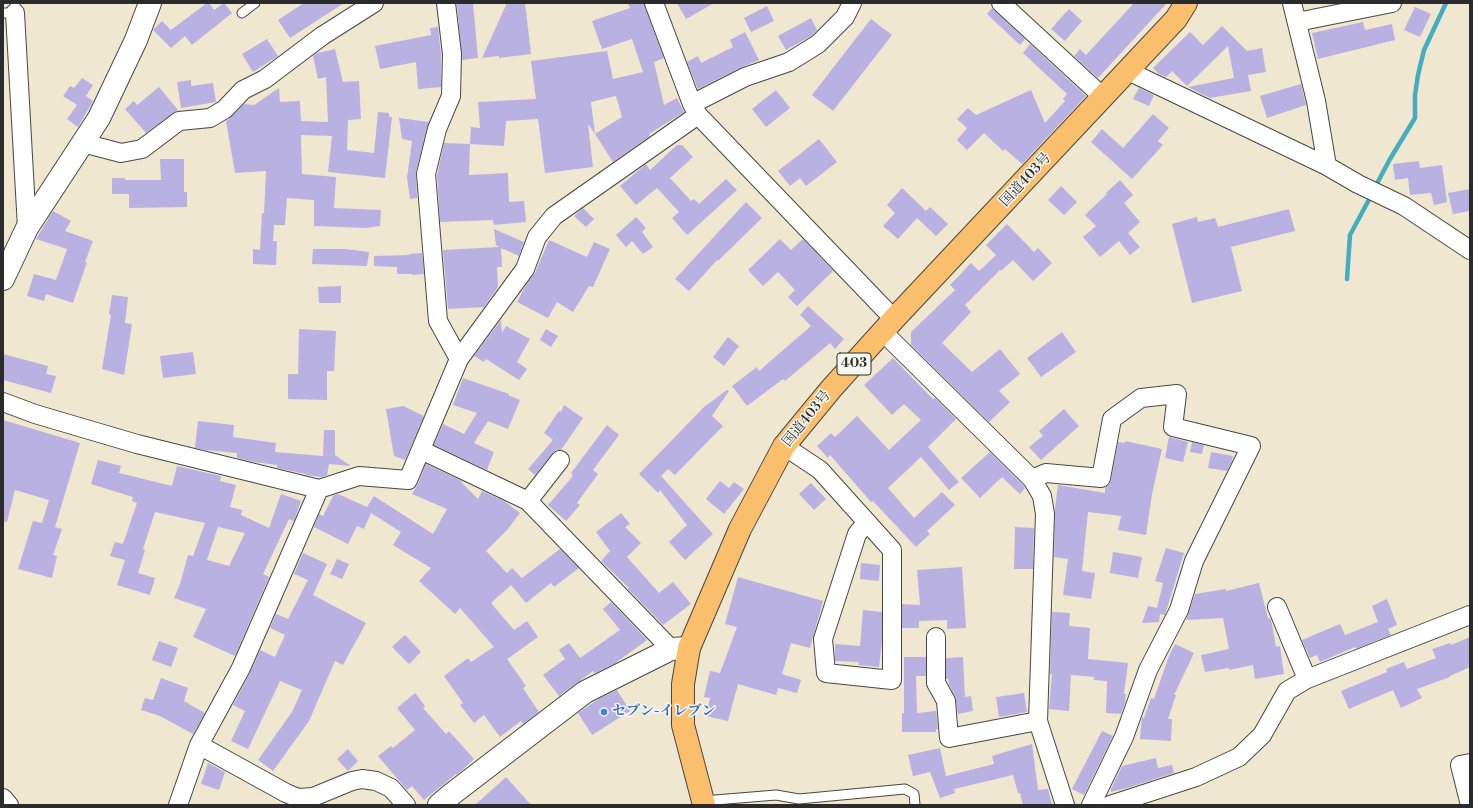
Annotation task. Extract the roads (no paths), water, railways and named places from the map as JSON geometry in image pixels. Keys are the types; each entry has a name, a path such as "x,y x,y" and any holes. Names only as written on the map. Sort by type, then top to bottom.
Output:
{"highway":[{"name":"国道403号","path":"703,803 683,725 683,684 680,649 740,529 784,446 831,389 889,325 1176,19 1186,3"}],"street":[{"path":"3,279 27,228 99,118 136,40 150,3"},
{"path":"83,143 121,153 142,149 179,121 210,118 225,109 243,90 265,79 322,36 374,3"},
{"path":"446,3 452,54 451,96 437,129 426,174 438,321 459,359"},
{"path":"654,3 695,110 889,325 1032,479 1042,496 1045,514 1038,721 1065,805"},
{"path":"3,402 35,414 137,444 319,489 358,476 408,480 459,359 525,269 538,237 554,216 695,110 745,77 789,62 818,44 845,16 852,3"},
{"path":"1001,3 1104,97"},
{"path":"1292,3 1316,101 1327,166"},
{"path":"1297,22 1392,3"},
{"path":"11,10 27,228"},
{"path":"1128,71 1327,166 1358,184 1385,196 1404,206 1470,250"},
{"path":"1032,479 1046,473 1101,478 1112,418 1141,398 1177,394 1173,427 1251,446 1194,561 1179,610 1148,670 1124,737 1092,805"},
{"path":"784,446 820,470 867,522 892,550 892,680 826,673 823,639 857,534 867,522"},
{"path":"421,450 528,501 680,649 585,692 458,789 440,805"},
{"path":"528,501 560,460"},
{"path":"178,805 199,744 241,668 319,489"},
{"path":"1277,607 1307,679"},
{"path":"1119,804 1196,777 1239,757 1262,735 1287,691 1307,679 1470,615"},
{"path":"936,637 936,683 946,700 948,738 1038,721"},
{"path":"199,744 286,793 298,798 313,797 352,781 362,779 376,781 391,788 406,805"},
{"path":"1470,763 1460,765 1470,805"},
{"path":"3,798 9,805"}],"lane":[{"path":"242,13 255,3"},
{"path":"703,803 776,795 799,799 905,789 914,794 915,805"}],"waterway":[{"path":"1375,187 1415,118 1415,95 1424,50 1446,3"},
{"path":"1347,279 1350,235 1372,194"}],"place":[{"name":"セブン-イレブン","path":"604,712"}]}
